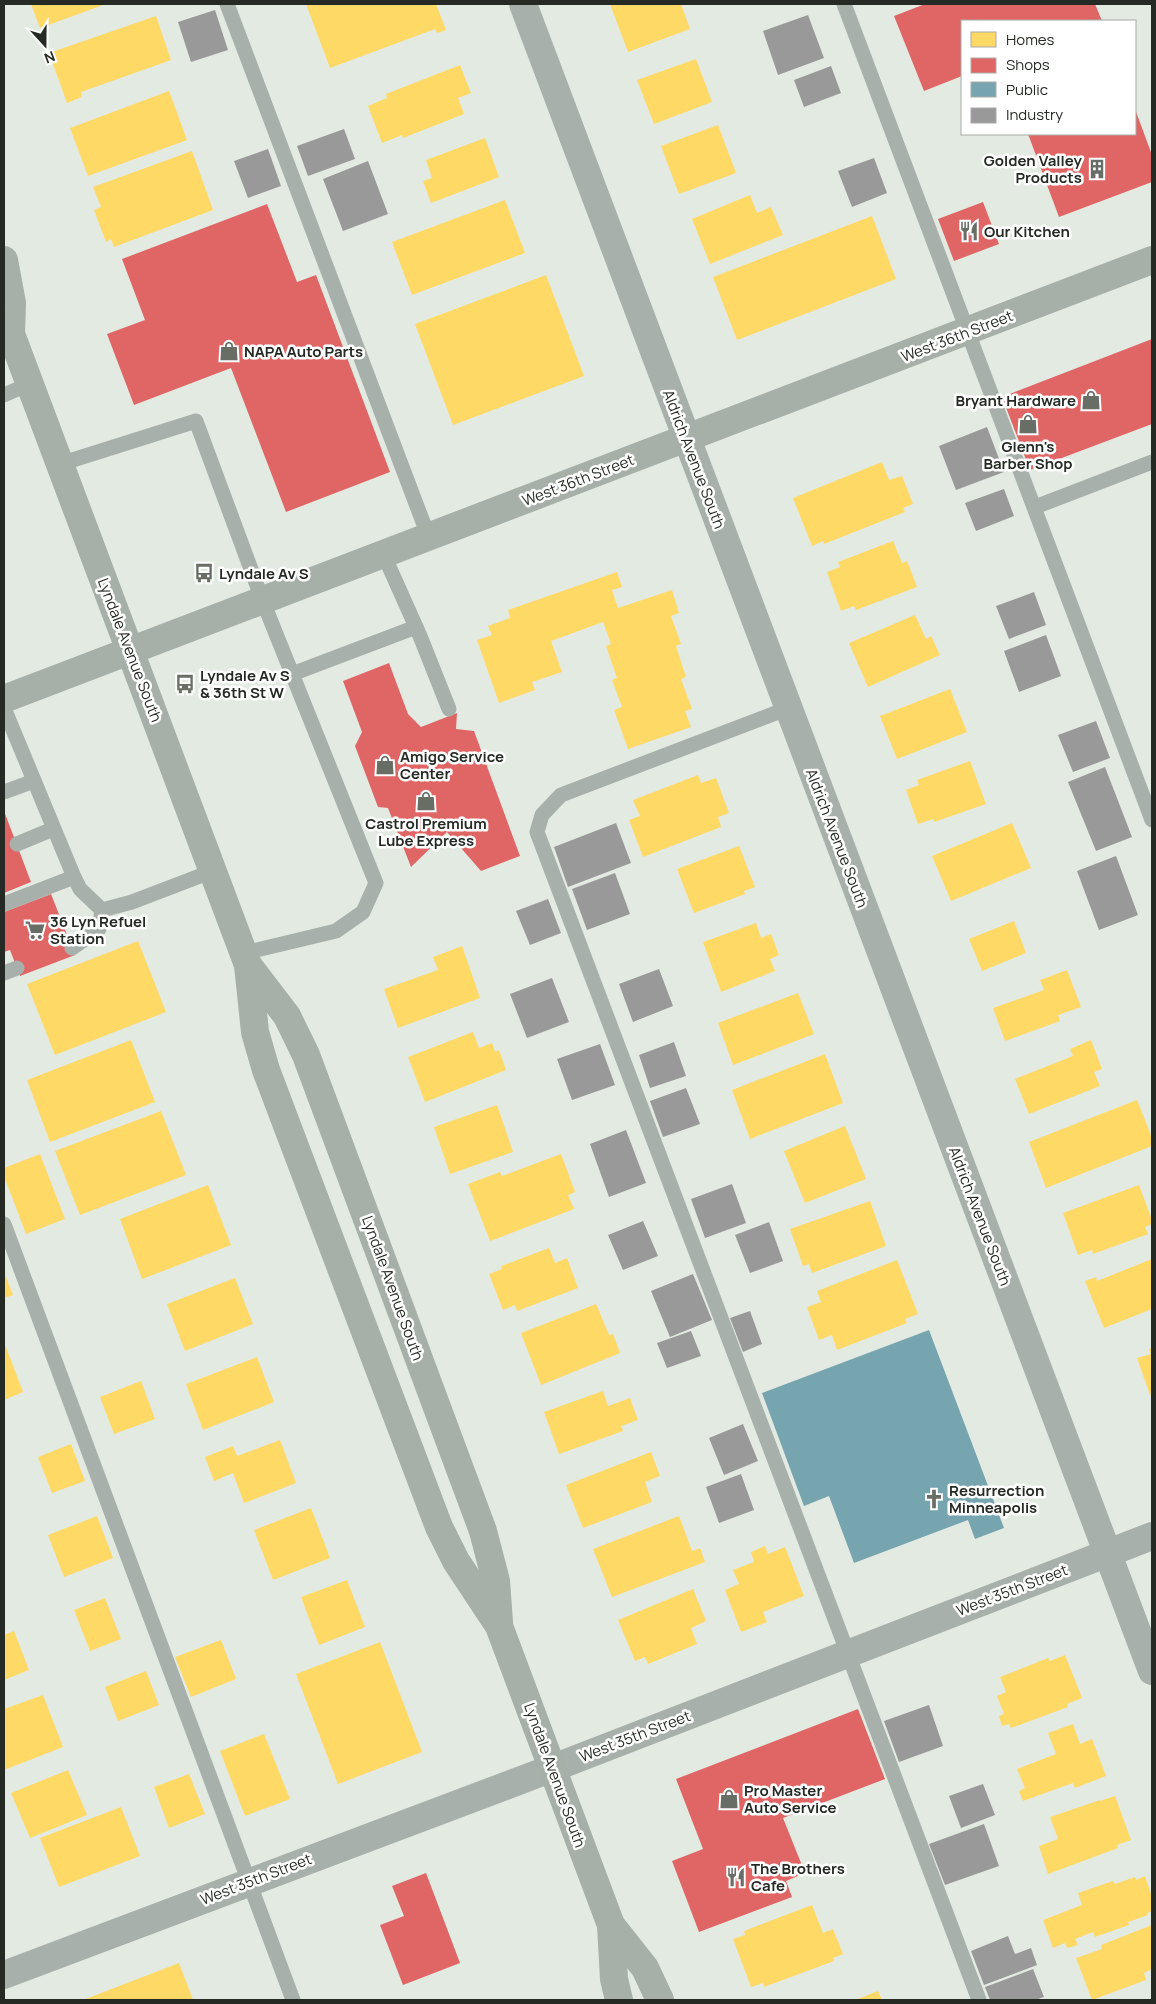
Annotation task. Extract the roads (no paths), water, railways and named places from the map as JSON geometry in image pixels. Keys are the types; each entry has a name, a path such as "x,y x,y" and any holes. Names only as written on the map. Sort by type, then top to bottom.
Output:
{"main road":[{"name":"Lyndale Avenue South","path":"4,260 12,303 7,330 60,464 246,959 254,1022 266,1070 439,1527 456,1561 499,1626 553,1768 611,1925 614,1979 618,2000"},
{"name":"West 36th Street","path":"4,699 262,599 428,538 968,332 1152,260"},
{"name":"Lyndale Avenue South","path":"246,959 287,1016 306,1055 483,1531 496,1581 499,1626"},
{"name":"Lyndale Avenue South","path":"611,1925 645,1968 660,2000"}],"street":[{"name":"Aldrich Avenue South","path":"523,4 1152,1671"},
{"name":"West 35th Street","path":"4,1975 553,1768 1152,1536"}],"lane":[{"path":"227,4 428,538"},
{"path":"844,4 1152,820"},
{"path":"4,395 29,384"},
{"path":"60,464 196,421 262,599 376,883 363,912 336,931 246,959"},
{"path":"1035,507 1152,462"},
{"path":"383,553 416,627 449,709"},
{"path":"292,674 416,627"},
{"path":"4,708 74,877 80,889 102,910"},
{"path":"788,708 561,795 542,815 537,832 979,2000"},
{"path":"4,792 34,781"},
{"path":"17,844 54,829"},
{"path":"102,910 132,902 213,871"},
{"path":"4,904 74,877"},
{"path":"72,948 99,929 102,910"},
{"path":"4,1224 293,2000"}],"place":[{"name":"Golden Valley Products","path":"1097,169"},
{"name":"Our Kitchen","path":"969,231"},
{"name":"NAPA Auto Parts","path":"229,351"},
{"name":"Bryant Hardware","path":"1091,400"},
{"name":"Glenn's Barber Shop","path":"1028,424"},
{"name":"Lyndale Av S","path":"204,573"},
{"name":"Lyndale Av S & 36th St W","path":"185,684"},
{"name":"Amigo Service Center","path":"385,765"},
{"name":"Castrol Premium Lube Express","path":"426,801"},
{"name":"36 Lyn Refuel Station","path":"35,930"},
{"name":"Resurrection Minneapolis","path":"934,1499"},
{"name":"Pro Master Auto Service","path":"729,1799"},
{"name":"The Brothers Cafe","path":"736,1877"}]}
